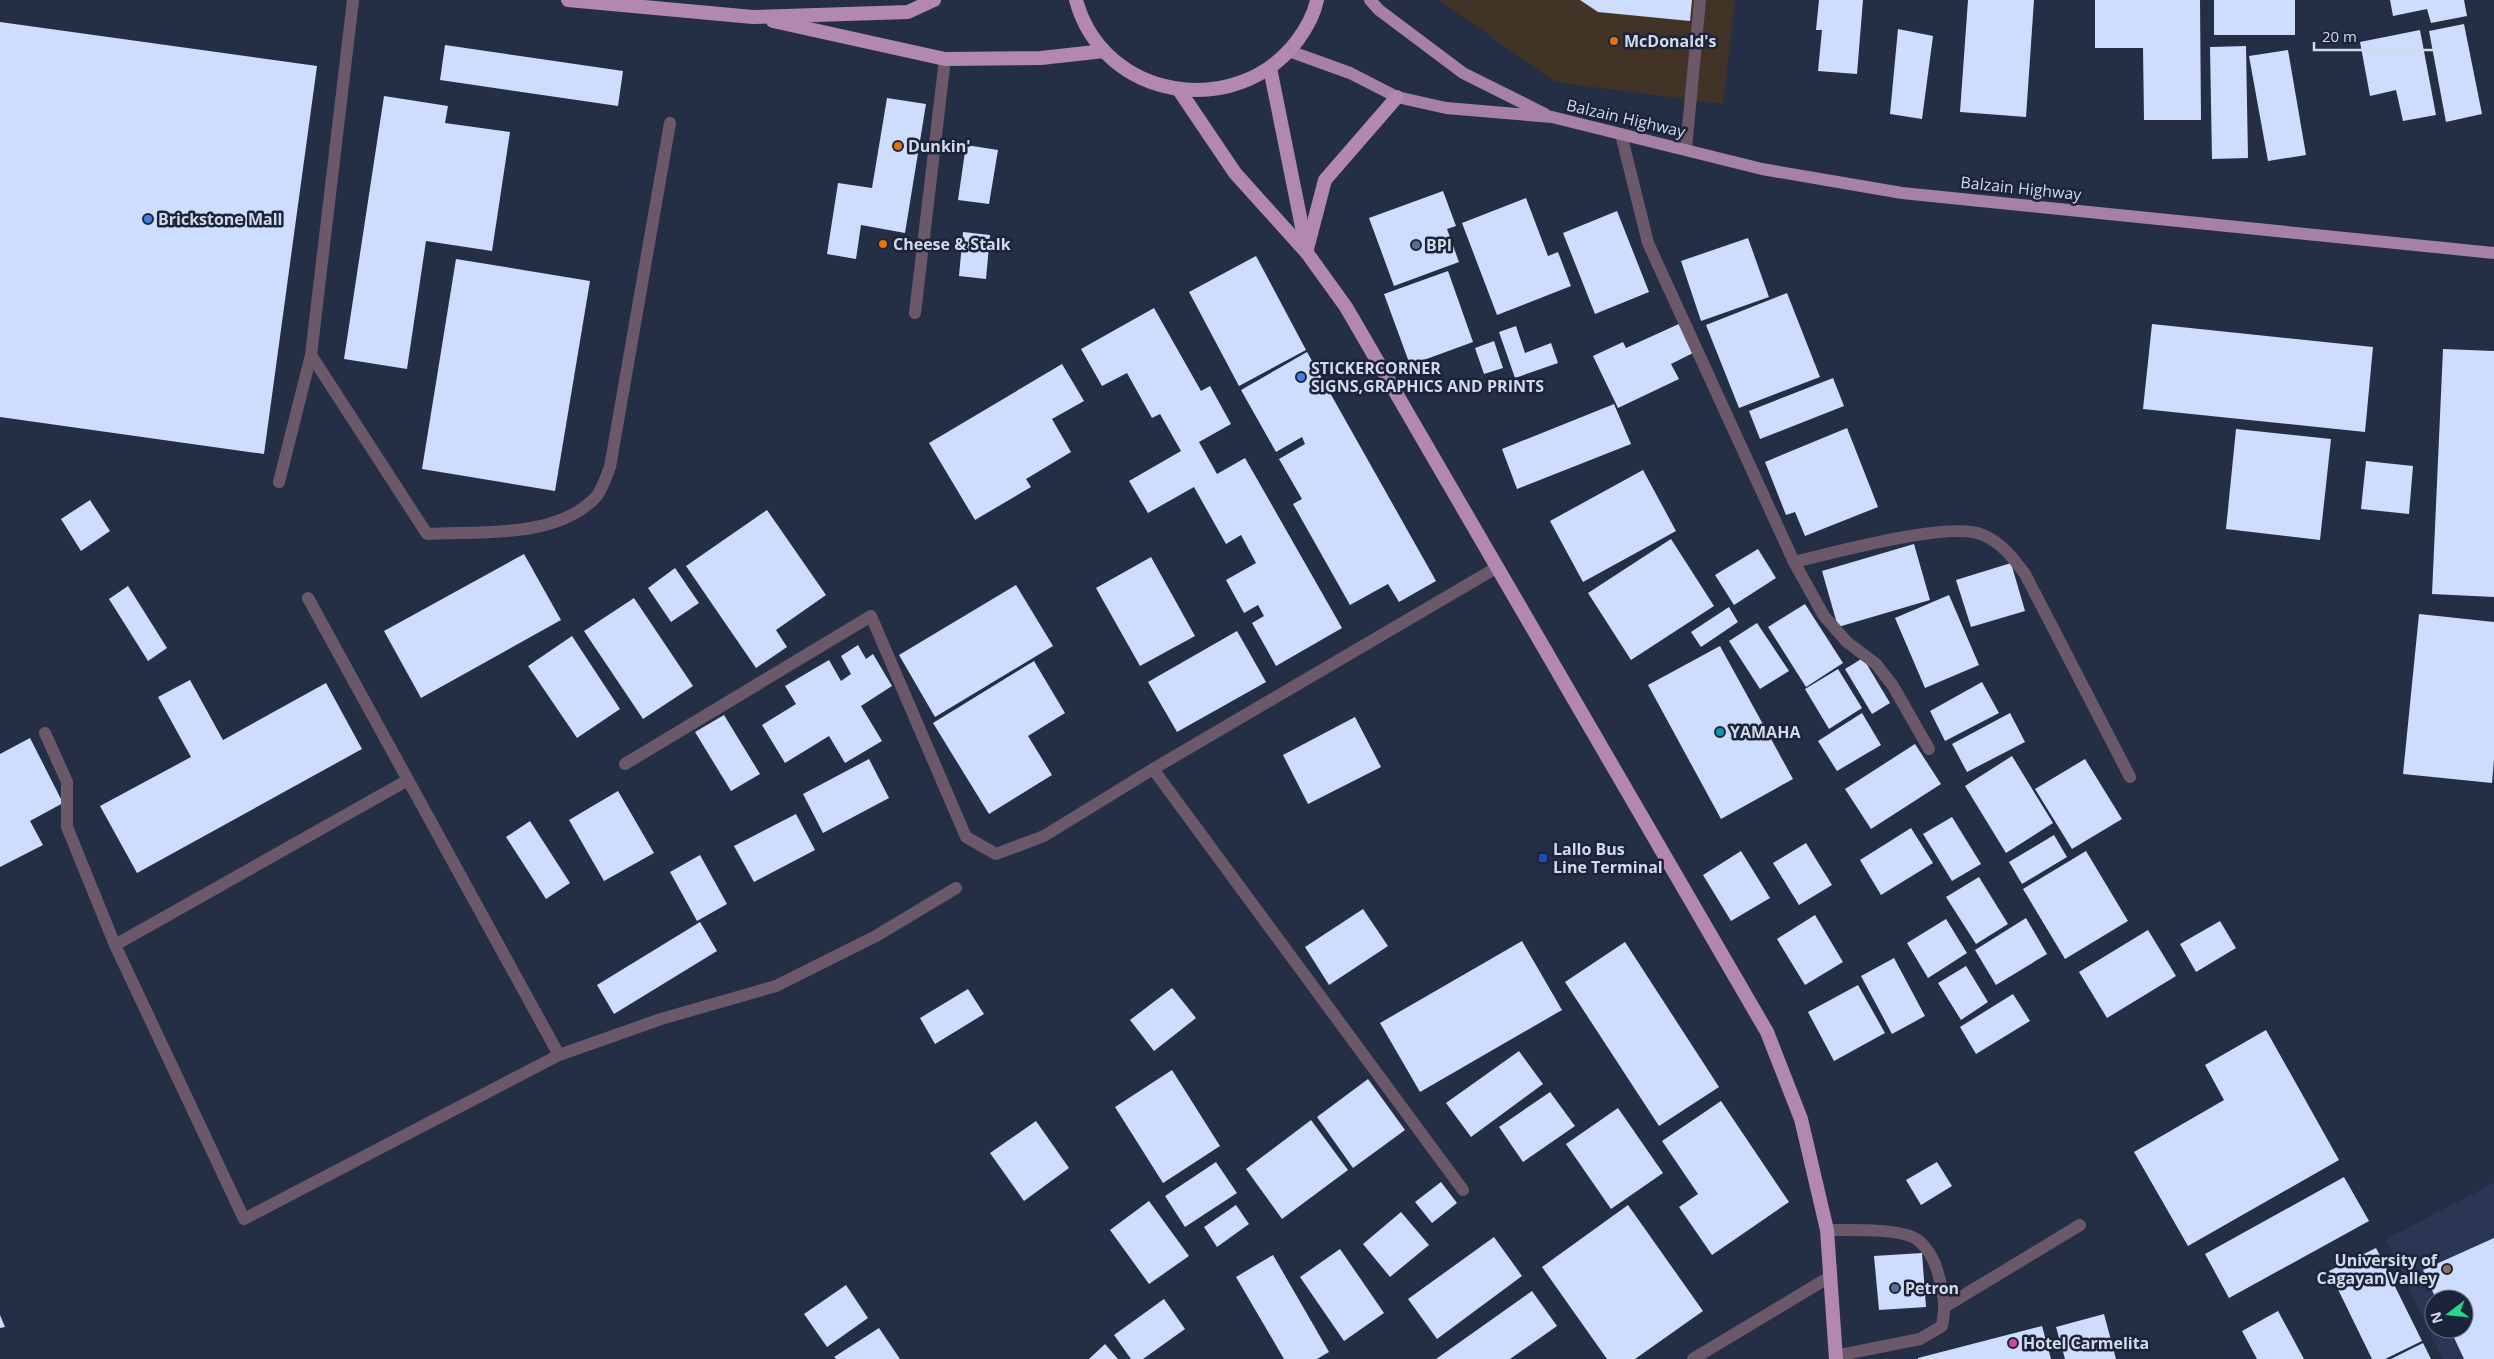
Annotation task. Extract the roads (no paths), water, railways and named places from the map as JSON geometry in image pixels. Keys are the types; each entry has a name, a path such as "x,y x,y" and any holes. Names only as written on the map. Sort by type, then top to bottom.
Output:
{"highway":[{"path":"568,0 608,2 753,17 945,59 1041,58 1104,51"},
{"path":"753,17 908,12 934,0"},
{"path":"1076,0 1088,28 1104,51 1120,65 1138,77 1179,90 1211,90 1241,83 1270,68 1289,51 1306,29 1317,0"},
{"path":"1270,68 1307,252"},
{"path":"1179,90 1235,173 1307,252 1346,307 1767,1032 1801,1119 1827,1230 1835,1358"},
{"path":"1307,252 1325,180 1397,97"}],"main road":[{"path":"1370,0 1379,10 1463,73 1552,117"},
{"path":"1289,51 1350,73 1397,97 1446,108 1552,117"},
{"name":"Balzain Highway","path":"1552,117 1762,169 1902,193 2494,253"}],"street":[{"path":"279,482 311,355 354,0"},
{"path":"1686,149 1700,0"},
{"path":"915,313 945,59"},
{"path":"311,355 427,534 532,529 568,518 596,498 610,467 670,122"},
{"path":"1621,134 1648,243 1794,562 1824,616 1848,642 1876,664 1893,686 1929,749"},
{"path":"1794,562 1922,534 1961,531 1982,534 2007,550 2025,574 2130,777"},
{"path":"625,764 871,616 966,838 996,854 1044,836 1153,769 1496,568"},
{"path":"308,598 559,1055"},
{"path":"45,733 67,782 67,827 115,945 244,1219 559,1055 661,1019 776,986 876,936 956,888"},
{"path":"1153,769 1463,1190"},
{"path":"115,945 408,780"},
{"path":"1946,1306 2080,1225"},
{"path":"1827,1230 1893,1232 1918,1239 1929,1252 1937,1268 1946,1306 1942,1326 1933,1334 1920,1339 1835,1358"},
{"path":"1693,1359 1831,1276"}],"place":[{"name":"McDonald's","path":"1614,41"},
{"name":"Dunkin'","path":"898,146"},
{"name":"Brickstone Mall","path":"148,219"},
{"name":"Cheese & Stalk","path":"883,244"},
{"name":"BPI","path":"1416,245"},
{"name":"STICKERCORNER SIGNS,GRAPHICS AND PRINTS","path":"1301,377"},
{"name":"YAMAHA","path":"1720,732"},
{"name":"Lallo Bus Line Terminal","path":"1543,858"},
{"name":"University of Cagayan Valley","path":"2447,1269"},
{"name":"Petron","path":"1895,1288"},
{"name":"Hotel Carmelita","path":"2013,1343"}]}
